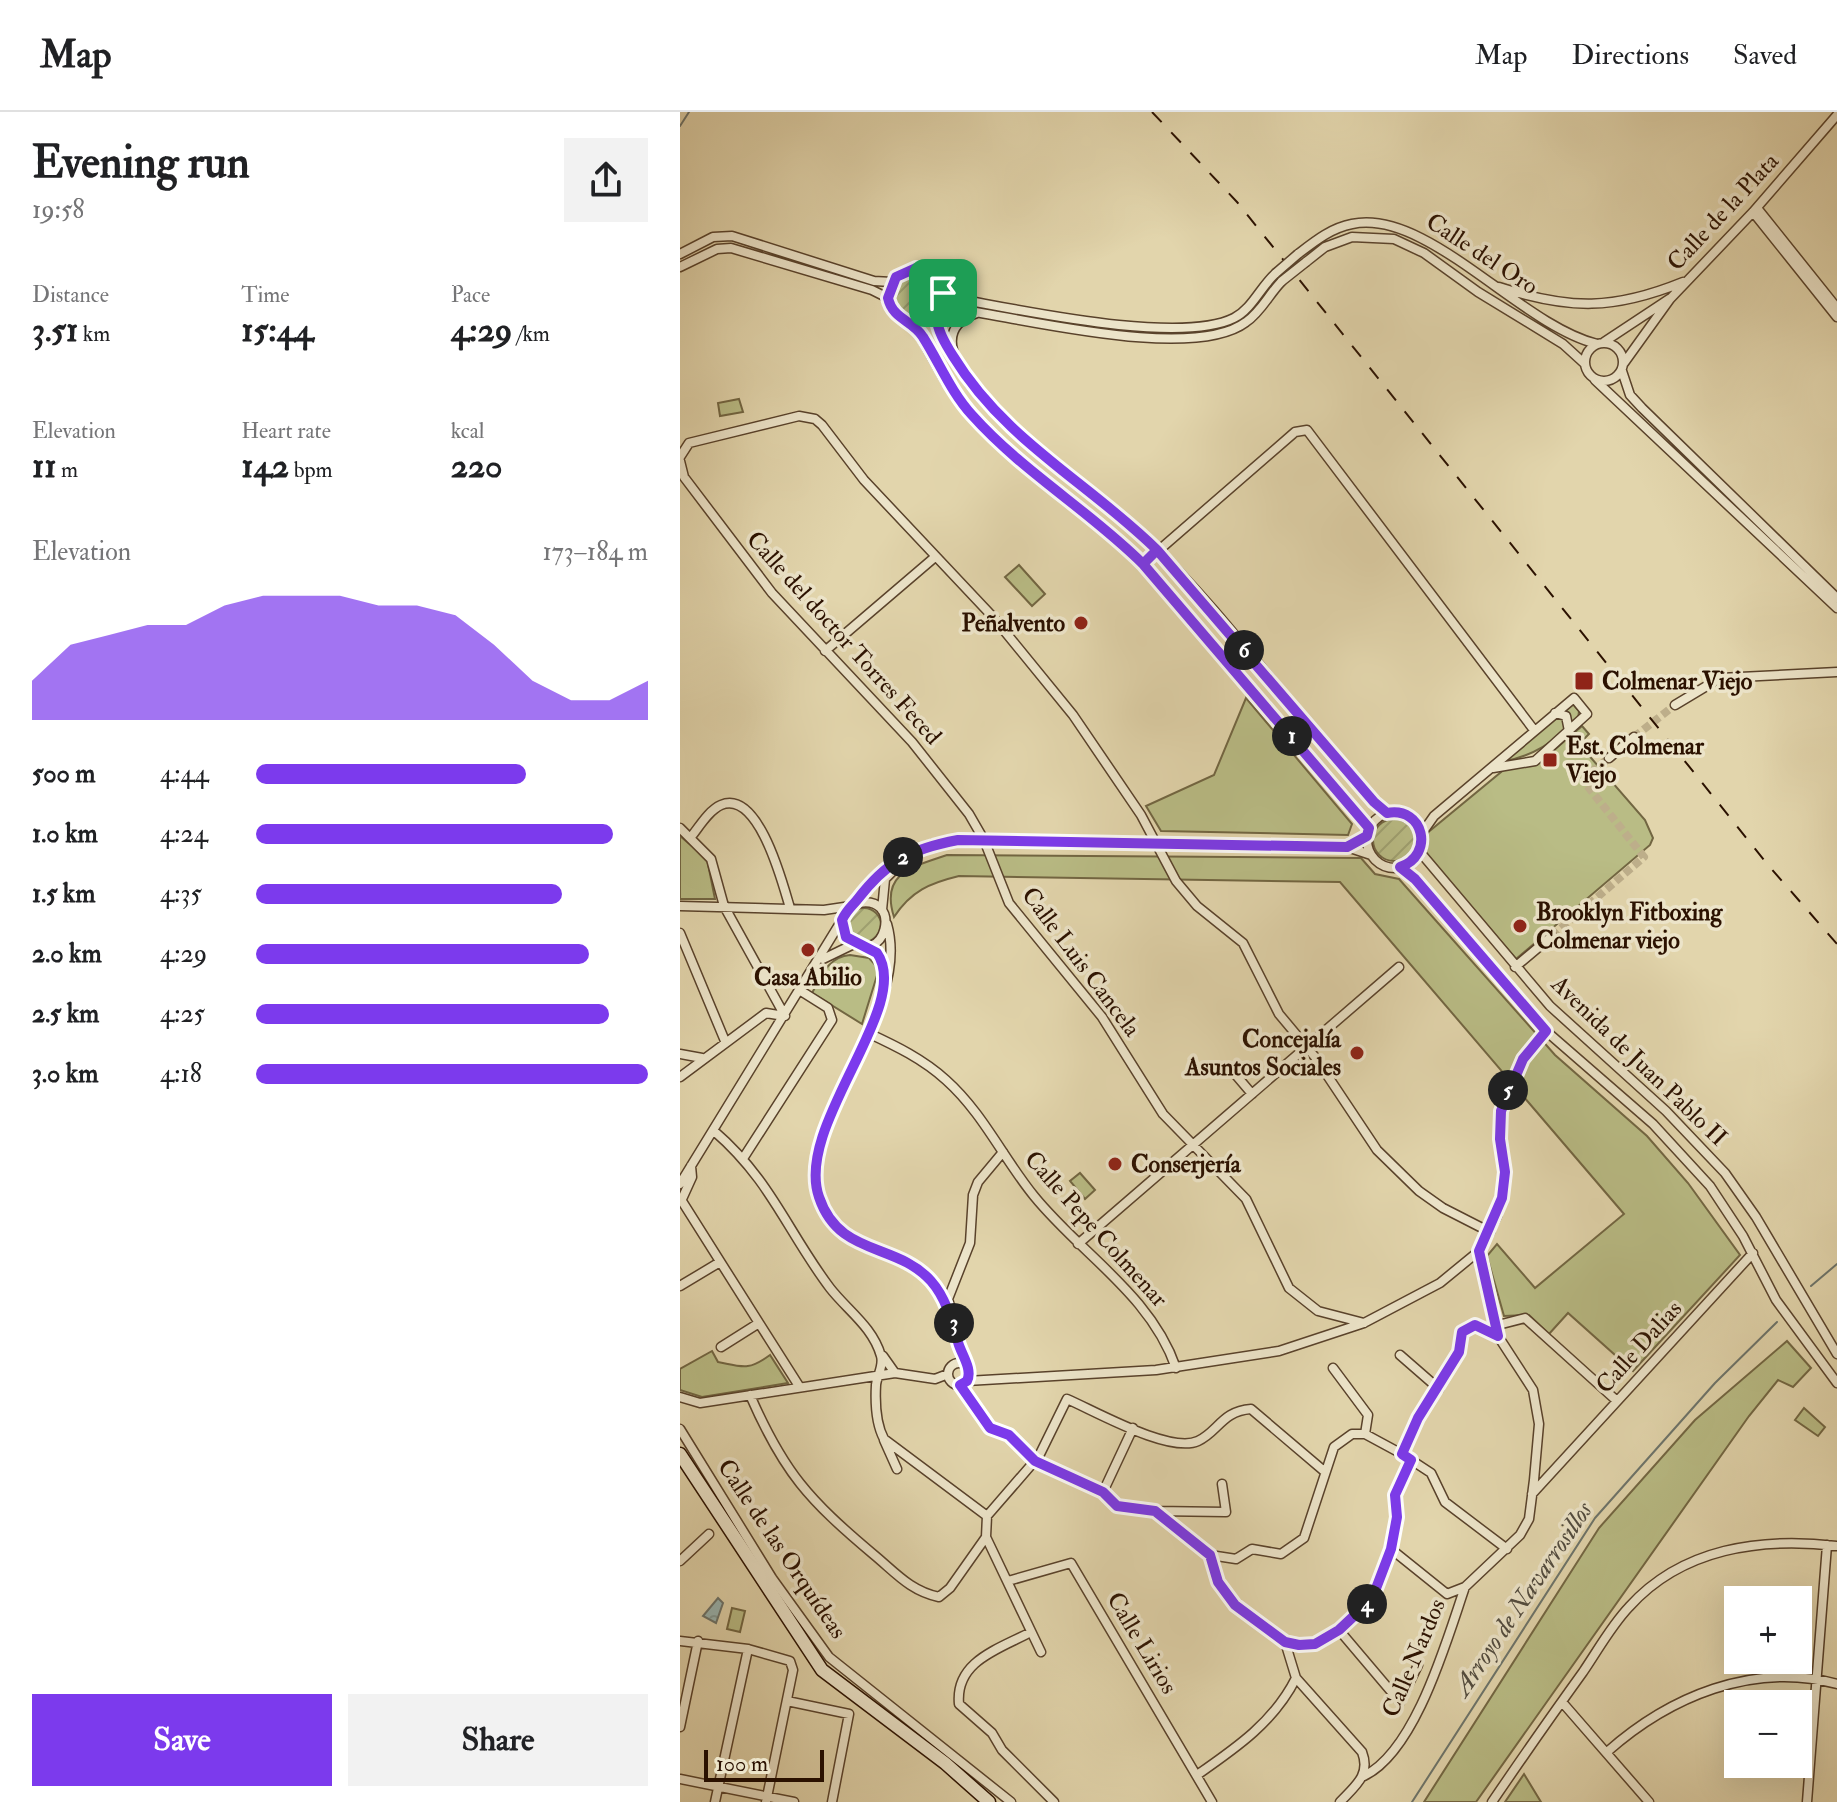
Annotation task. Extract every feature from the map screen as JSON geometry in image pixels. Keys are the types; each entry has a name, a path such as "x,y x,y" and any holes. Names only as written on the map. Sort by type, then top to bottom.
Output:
{"main road":[{"path":"680,1454 822,1670 945,1763 989,1802"}],"street":[{"name":"Calle de la Plata","path":"1623,367 1670,299 1755,210 1837,115"},
{"path":"1755,210 1837,308"},
{"path":"1755,210 1837,317"},
{"name":"Calle del Oro","path":"943,293 959,299 1080,320 1165,327 1204,325 1240,315 1276,273 1333,230 1372,222 1416,233 1485,282 1570,334 1600,343"},
{"path":"680,254 713,237 732,236 874,281 892,282"},
{"name":"Calle del Oro","path":"938,312 980,312 1130,336 1205,336 1246,323 1282,281 1325,247 1352,237 1394,239 1424,253 1478,292 1563,344 1585,364"},
{"path":"680,267 717,249 731,248 872,290 888,298"},
{"path":"1371,855 1368,832 1143,564 1085,511 1006,450 978,421 946,382 913,323 894,312 888,298 892,282 908,269 923,270 937,278 943,293 938,312 939,328 957,363 983,398 1017,435 1096,496 1157,550 1387,813"},
{"path":"1485,282 1534,299 1590,306 1628,302 1688,280"},
{"name":"Calle de la Plata","path":"1600,343 1670,299"},
{"path":"913,323 926,321 938,312"},
{"path":"957,363 951,342 954,330 964,318 980,312"},
{"path":"1837,598 1630,395 1618,348 1600,343 1586,355 1585,364 1595,380 1837,608"},
{"path":"1595,380 1608,382 1623,367"},
{"name":"Calle del doctor Torres Feced","path":"984,840 912,742 825,651 723,532 684,477 680,459 689,443 799,416 815,419 935,557 993,617 1073,715 1141,815 1183,892 1243,943 1268,996 1395,1172 1443,1208 1490,1232"},
{"path":"1143,564 1295,432 1307,430 1534,730"},
{"path":"825,651 935,557"},
{"path":"1675,705 1720,678 1837,672"},
{"path":"680,1184 842,921 892,861 915,851 958,840 984,840 1347,847 1371,855 1383,865 1400,867 1414,860 1420,852 1422,833 1434,816 1534,730 1574,698 1587,714 1535,761 1493,768"},
{"path":"1555,713 1566,716 1569,732"},
{"path":"1609,758 1634,737"},
{"path":"691,837 722,805 730,804 748,813 772,852 790,908"},
{"path":"1347,847 1387,813 1399,812 1415,821 1422,833"},
{"path":"1415,821 1434,816"},
{"path":"680,828 711,859 724,906 785,1016"},
{"name":"Calle Luis Cancela","path":"984,840 1009,903 1087,997 1147,1093 1191,1146 1246,1199 1289,1288 1307,1305 1337,1317 1364,1323"},
{"path":"915,851 885,879 882,910 887,924 891,962 868,1033 819,1142 814,1172 819,1198 831,1221 844,1235 867,1248 912,1265 937,1289 953,1319"},
{"name":"Avenida de Juan Pablo II","path":"1420,852 1515,967 1572,1028 1676,1121 1725,1173 1837,1354"},
{"name":"Avenida de Juan Pablo II","path":"1400,867 1415,879 1546,1031 1663,1134 1710,1186 1753,1253 1776,1300 1837,1383"},
{"path":"680,906 824,910 869,902 882,910"},
{"path":"824,910 842,921 846,937 854,944"},
{"path":"817,964 837,949 854,944 868,946 879,941 887,924"},
{"path":"680,933 725,1041"},
{"path":"1515,967 1552,936"},
{"path":"868,946 884,962 887,977"},
{"path":"1078,1244 1399,967"},
{"path":"744,1157 832,1020 828,1008 801,991"},
{"path":"680,1077 766,1013 785,1016"},
{"path":"957,1340 949,1370 951,1382 1176,1368 1279,1351 1364,1323 1416,1297 1467,1264 1490,1232 1502,1198 1505,1172 1500,1139 1501,1111 1523,1059 1546,1031"},
{"name":"Calle Pepe Colmenar","path":"868,1033 904,1050 943,1076 971,1105 1033,1195 1146,1311 1169,1347 1176,1368"},
{"path":"680,1054 702,1058"},
{"path":"1235,1074 1252,1094"},
{"path":"1663,1134 1676,1121"},
{"path":"714,1131 744,1157 773,1196 830,1288 862,1321 895,1373"},
{"path":"1003,1152 978,1182 971,1212 970,1243 948,1299 957,1340 967,1366 964,1383 990,1428 1009,1435 1035,1461 1103,1492 1117,1506 1155,1511 1226,1512 1222,1484"},
{"path":"691,1166 692,1177 682,1206 799,1386"},
{"path":"1479,1251 1498,1336"},
{"name":"Calle Dalias","path":"1535,1477 1551,1468 1617,1401 1753,1253"},
{"path":"680,1286 720,1262"},
{"path":"1467,1264 1484,1271"},
{"path":"937,1289 951,1289"},
{"path":"1337,1317 1342,1324 1341,1332"},
{"path":"1498,1325 1525,1318 1617,1401"},
{"path":"721,1347 759,1323"},
{"path":"1210,1555 1218,1582 1235,1605 1285,1642 1315,1644 1339,1630 1372,1599 1391,1549 1397,1517 1395,1495 1418,1418 1439,1389 1459,1352 1462,1332 1466,1327 1484,1326 1498,1336"},
{"name":"Calle Nardos","path":"1391,1549 1447,1594 1465,1587 1525,1528 1535,1477 1539,1424 1533,1390 1498,1336"},
{"path":"880,1353 879,1429 897,1469"},
{"path":"1400,1355 1439,1389"},
{"path":"680,1397 700,1403 879,1374 895,1373 935,1379 958,1363 989,1379"},
{"path":"1333,1368 1368,1415 1365,1434"},
{"path":"750,1395 769,1440 796,1482 827,1517 917,1593 939,1597 950,1588 986,1537"},
{"path":"1041,1652 986,1537 987,1516 1035,1461 1067,1399 1177,1444 1198,1441 1220,1420 1251,1409 1324,1471"},
{"path":"1103,1492 1133,1428"},
{"name":"Calle de las Orquídeas","path":"680,1429 772,1578 829,1657 1011,1802"},
{"path":"1155,1511 1210,1555 1236,1559 1252,1549 1281,1554 1304,1538 1324,1471 1341,1439 1365,1434 1431,1473 1445,1502 1507,1549"},
{"path":"884,1439 987,1516"},
{"path":"1536,1462 1551,1468"},
{"name":"Calle Dalias","path":"1532,1494 1551,1468"},
{"path":"1535,1477 1545,1480"},
{"path":"680,1561 709,1534"},
{"path":"1492,1802 1629,1607 1671,1572 1710,1554 1741,1547 1832,1545 1816,1680 1807,1802"},
{"name":"Calle Lirios","path":"1008,1581 1071,1563 1212,1802"},
{"name":"Calle Nardos","path":"1340,1802 1386,1758 1408,1729 1445,1648 1465,1587"},
{"path":"1339,1630 1400,1702 1418,1665"},
{"path":"1031,1632 968,1667 958,1689 959,1704 992,1733 1002,1750 1054,1802"},
{"path":"680,1641 748,1649 790,1661 793,1670 766,1799"},
{"path":"680,1727 698,1641"},
{"path":"1285,1642 1296,1678 1362,1752 1366,1762 1364,1776"},
{"path":"715,1802 748,1649"},
{"path":"1197,1775 1265,1723 1287,1697 1296,1678"},
{"path":"1607,1752 1648,1717 1707,1689 1797,1678 1837,1684"},
{"path":"787,1701 849,1714 832,1802"},
{"path":"1562,1702 1649,1802"},
{"path":"680,1779 766,1799 794,1802"}],"green space":[{"path":"915,274 931,280 937,296 931,312 915,318 899,312 893,296 899,280"},
{"path":"739,399 743,412 720,416 718,403"},
{"path":"1019,565 1045,594 1032,606 1005,577"},
{"path":"1246,698 1352,824 1348,835 1161,831 1146,806 1214,775"},
{"path":"1572,703 1579,711 1578,719 1560,735 1534,752 1501,762"},
{"path":"1582,726 1589,734 1579,744 1645,820 1653,838 1650,845 1516,959 1426,855 1426,834 1506,768 1538,764"},
{"path":"1394,819 1409,825 1415,840 1409,855 1394,861 1379,855 1373,840 1379,825"},
{"path":"680,836 707,859 715,899 680,899"},
{"path":"947,855 1361,858 1375,874 1399,879 1555,1055 1647,1136 1688,1183 1740,1255 1633,1371 1568,1313 1549,1334 1529,1315 1504,1316 1487,1256 1497,1244 1535,1288 1624,1214 1340,882 959,876 922,889 894,917 891,890 895,881 911,868"},
{"path":"864,908 876,913 881,925 876,937 864,942 852,937 847,925 852,913"},
{"path":"850,955 869,958 879,969 862,1024 812,993 831,963"},
{"path":"1080,1173 1095,1190 1085,1199 1070,1181"},
{"path":"1787,1341 1811,1368 1793,1387 1778,1380 1749,1416 1476,1802 1424,1802 1599,1528 1695,1420"},
{"path":"712,1351 718,1362 740,1366 756,1364 770,1355 788,1383 702,1397 680,1390 680,1369"},
{"path":"1804,1408 1825,1427 1818,1436 1795,1420"},
{"path":"732,1608 745,1611 740,1632 727,1629"},
{"path":"1524,1774 1541,1802 1505,1802"}],"water":[{"path":"718,1598 723,1603 716,1623 703,1616"}],"waterway":[{"path":"680,126 689,112"},
{"name":"Arroyo de Navarrosillos","path":"1811,1286 1837,1264"},
{"name":"Arroyo de Navarrosillos","path":"1412,1802 1595,1518 1715,1383 1777,1322"}],"tunnel":[{"path":"1634,737 1675,705"},
{"path":"1552,936 1644,857 1585,783 1588,775 1609,758"}],"railway":[{"path":"1152,112 1237,202 1768,865 1837,944"}],"place":[{"name":"Peñalvento","path":"1081,623"},
{"name":"Colmenar Viejo","path":"1584,681"},
{"name":"Est. Colmenar Viejo","path":"1550,760"},
{"name":"Brooklyn Fitboxing Colmenar viejo","path":"1520,926"},
{"name":"Casa Abilio","path":"808,950"},
{"name":"Concejalía Asuntos Sociales","path":"1357,1053"},
{"name":"Conserjería","path":"1115,1164"}],"route":[{"path":"943,293 937,278 916,268 901,272 896,277 888,298 899,318 913,323 923,336 946,382 970,413 1006,450 1085,511 1143,564 1150,558 1157,550 1374,802 1387,813 1399,812 1415,821 1422,833 1422,846 1414,860 1400,867 1415,879 1546,1031 1523,1059 1501,1111 1500,1139 1505,1172 1502,1198 1497,1216 1479,1251 1498,1336 1484,1326 1475,1325 1466,1327 1462,1332 1459,1352 1439,1389 1418,1418 1402,1454 1411,1460 1395,1495 1397,1517 1391,1549 1372,1599 1339,1630 1315,1644 1285,1642 1253,1621 1235,1605 1218,1582 1210,1555 1155,1511 1117,1506 1103,1492 1035,1461 1009,1435 990,1428 965,1397 960,1385 967,1381 970,1371 957,1340 953,1319 932,1282 898,1257 867,1248 844,1235 824,1210 815,1185 815,1157 819,1142 868,1033 887,977 884,962 877,953 868,946 854,944 846,937 842,920 870,882 892,861 932,844 958,840 1347,847 1367,836 1369,828 1143,564 1157,550 1096,496 1017,435 983,398 961,369 939,328 937,314 943,293"}]}
